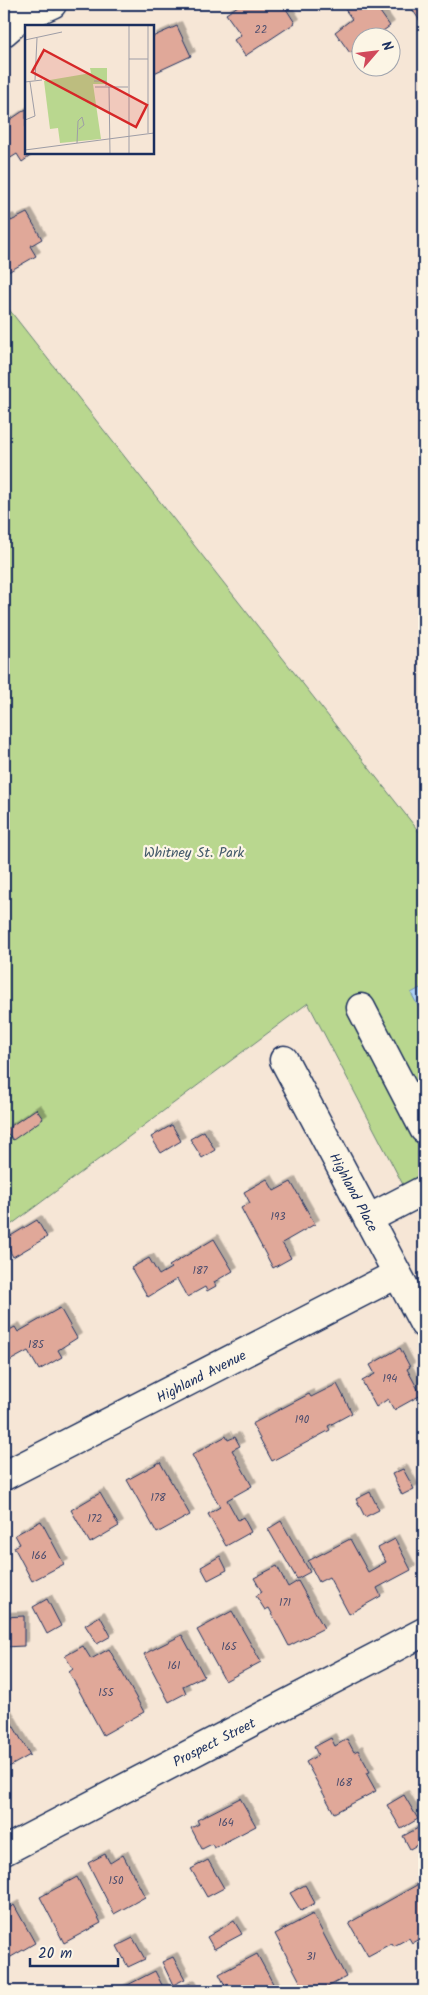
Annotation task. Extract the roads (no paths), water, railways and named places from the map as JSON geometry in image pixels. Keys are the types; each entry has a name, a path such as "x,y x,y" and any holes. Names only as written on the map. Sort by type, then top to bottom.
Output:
{"street":[{"path":"4,32 19,19 52,4"},
{"path":"362,1008 424,1129"},
{"name":"Highland Place","path":"284,1060 424,1324"},
{"path":"368,1219 424,1190"},
{"name":"Highland Avenue","path":"4,1476 397,1274"},
{"name":"Prospect Street","path":"4,1851 424,1632"}],"water":[{"path":"424,986 424,1017 411,993"}],"park label":[{"name":"Whitney St. Park","path":"194,852"}]}
